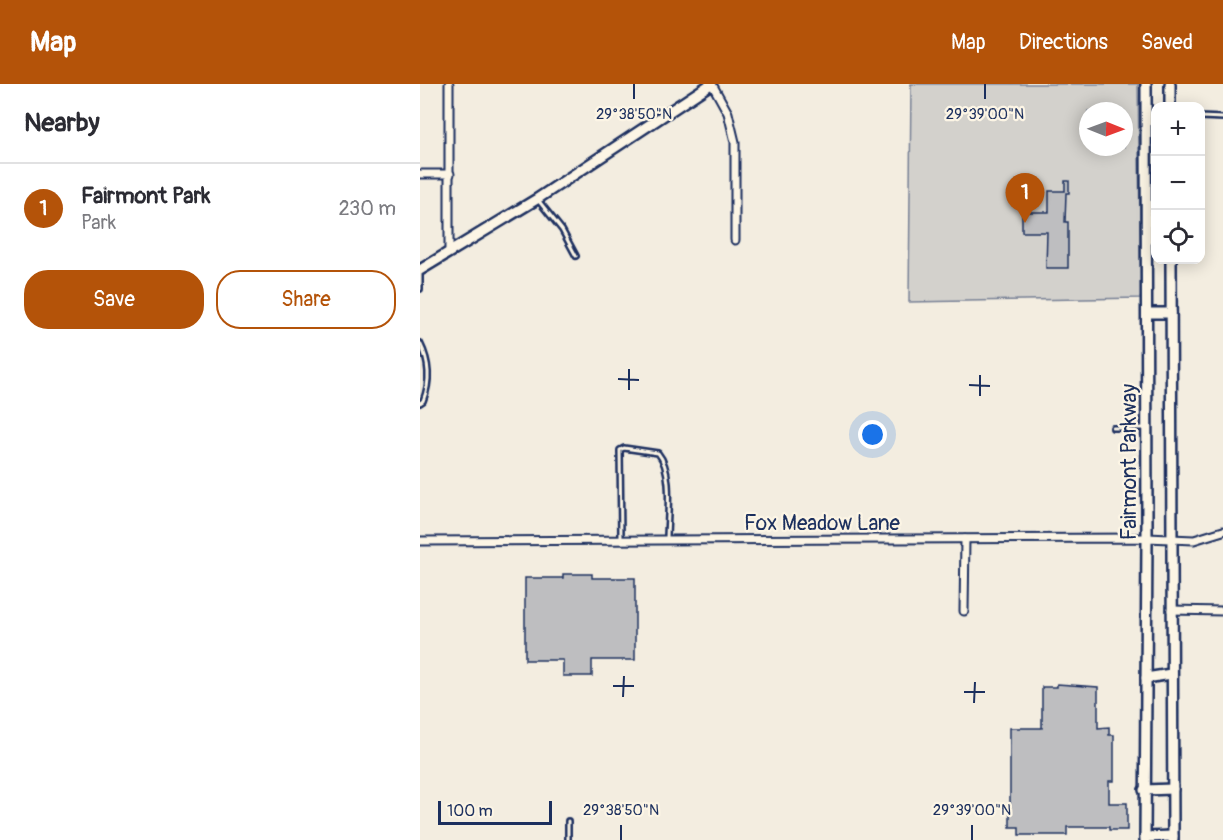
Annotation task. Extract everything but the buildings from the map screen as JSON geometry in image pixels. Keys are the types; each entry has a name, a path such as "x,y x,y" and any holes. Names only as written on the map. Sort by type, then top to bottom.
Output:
{"main road":[{"path":"420,270 537,199 711,84"},
{"name":"Fairmont Parkway","path":"1144,838 1147,313 1151,178 1146,84"},
{"path":"1170,84 1170,102"},
{"name":"Fairmont Parkway","path":"1170,264 1173,838"},
{"path":"1147,313 1171,313"},
{"path":"1146,678 1171,674"},
{"path":"1144,790 1173,789"},
{"path":"1144,838 1173,838"}],"street":[{"path":"449,84 449,251"},
{"path":"711,84 728,113 735,142 735,240"},
{"path":"420,174 450,174"},
{"name":"Fox Meadow Lane","path":"420,541 1147,538 1171,541 1204,539 1223,531"},
{"path":"964,611 965,539"},
{"path":"1172,610 1223,611"}],"lane":[{"path":"1205,117 1222,117"},
{"path":"537,199 562,230 576,256"},
{"path":"420,270 420,289"},
{"path":"420,343 428,358 429,386 420,403"},
{"path":"1113,428 1147,428"},
{"path":"621,540 620,450 624,448 658,453 664,462 667,475 667,540"},
{"path":"568,821 568,840"}],"shaded area":[{"path":"911,84 1138,84 1141,298 909,302"}],"place":[{"name":"Fairmont Park","path":"1025,223"}]}
